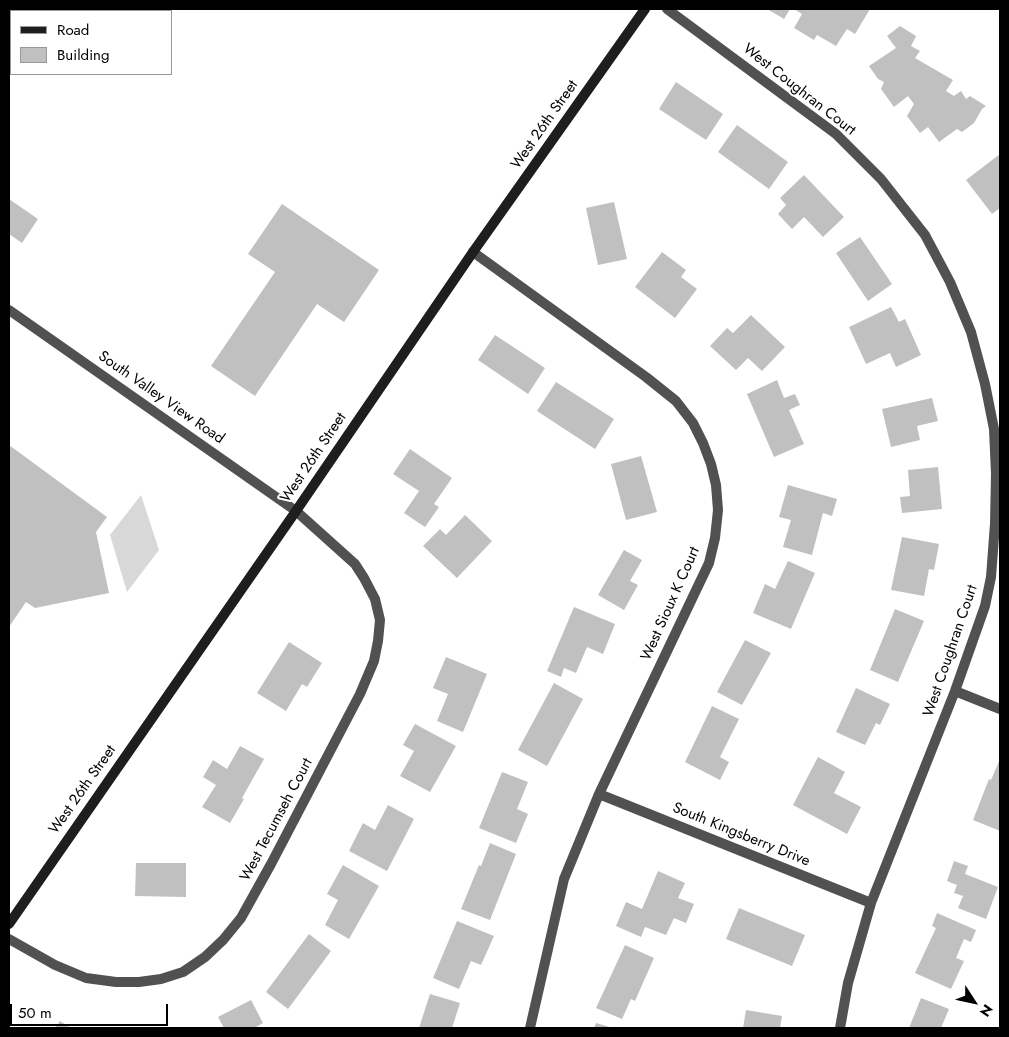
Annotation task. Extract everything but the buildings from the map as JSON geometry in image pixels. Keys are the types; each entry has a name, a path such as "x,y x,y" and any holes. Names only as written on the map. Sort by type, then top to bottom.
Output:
{"main road":[{"name":"West 26th Street","path":"9,924 296,511 473,252 645,9"}],"street":[{"name":"West Coughran Court","path":"667,9 836,134 881,179 924,235 950,282 971,332 985,384 994,429 996,524 991,577 985,606 955,691 871,903 848,983 840,1028"},
{"name":"West Sioux K Court","path":"473,252 646,377 676,401 693,423 710,464 716,485 718,510 715,538 709,563 599,794 564,879 530,1028"},
{"name":"South Valley View Road","path":"9,310 296,511"},
{"name":"West Tecumseh Court","path":"9,939 55,965 86,978 116,982 139,982 161,979 182,972 205,957 242,918 360,694 374,661 378,641 380,620 375,599 364,578 348,558 296,511"},
{"path":"955,691 1000,709"},
{"name":"South Kingsberry Drive","path":"599,794 871,903"}],"shaded area":[{"path":"141,495 159,550 127,592 110,535"}]}
